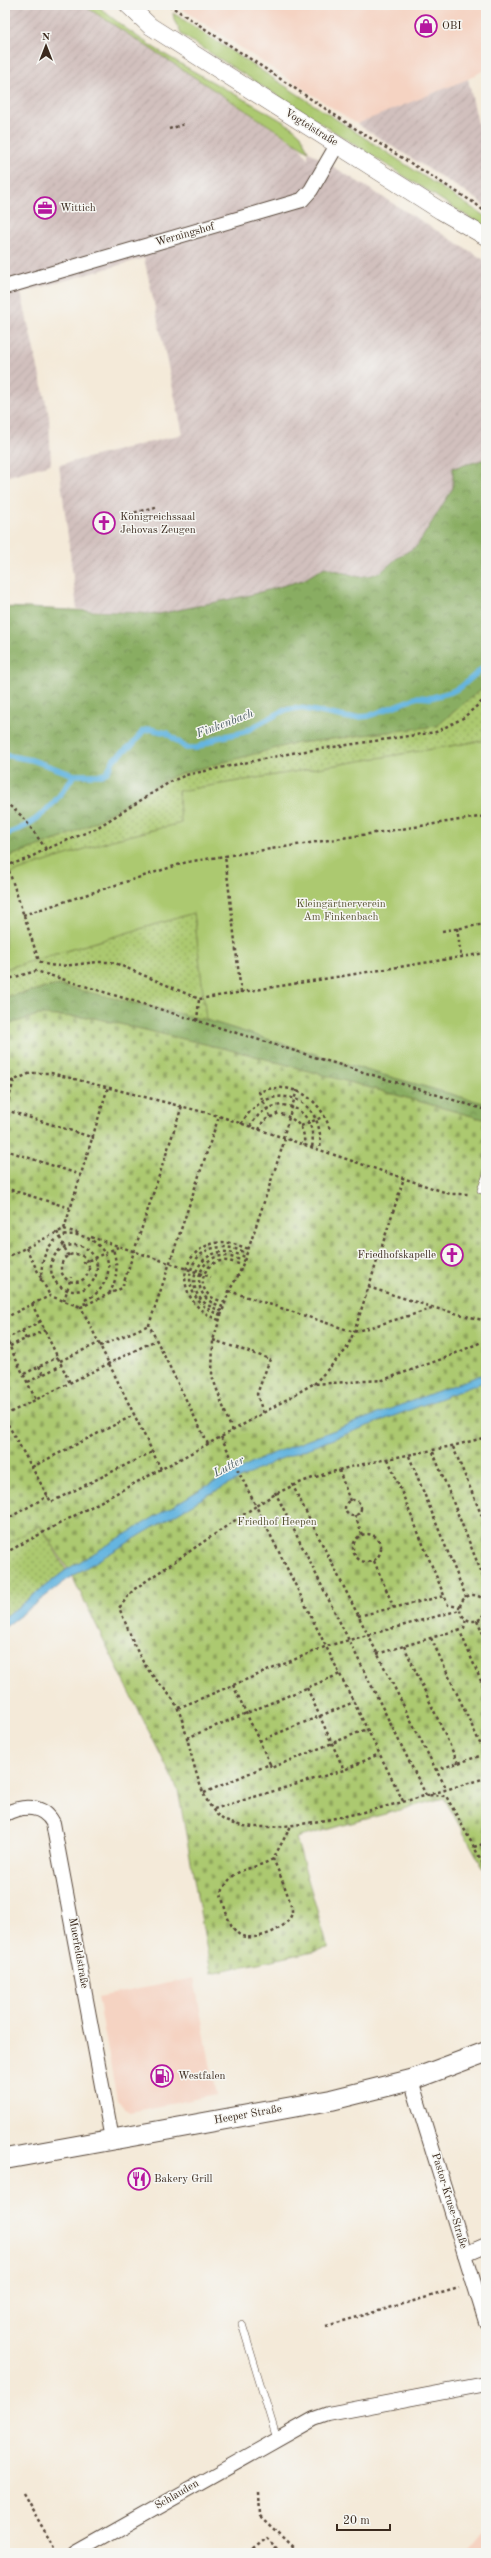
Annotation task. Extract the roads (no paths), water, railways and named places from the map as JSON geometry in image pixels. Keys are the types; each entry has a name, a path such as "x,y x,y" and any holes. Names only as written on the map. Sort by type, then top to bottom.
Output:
{"main road":[{"name":"Heeper Straße","path":"5,2159 331,2100 411,2080 486,2052"}],"street":[{"name":"Vogteistraße","path":"115,5 133,11 150,26 486,237"},
{"name":"Werningshof","path":"5,287 302,200 311,190 338,145"},
{"name":"Muerfeldstraße","path":"5,1814 16,1809 39,1809 48,1814 55,1830 112,2139"},
{"name":"Pastor-Kruse-Straße","path":"411,2080 486,2322"},
{"path":"465,2254 486,2246"},
{"name":"Schlauden","path":"76,2553 302,2424 328,2414 483,2385"}],"lane":[{"path":"481,1190 486,1177"},
{"path":"242,2324 278,2438"}],"water":[{"path":"486,1373 486,1381 275,1461 206,1496 72,1576 5,1627 5,1617 66,1570 201,1489 271,1454"}],"waterway":[{"name":"Finkenbach","path":"5,755 32,760 74,775 102,775 107,772 114,759 134,743 143,731 150,729 167,733 186,748 197,748 217,738 244,732 285,710 300,708 350,718 369,716 418,697 430,698 451,692 461,687 486,665"},
{"path":"5,835 37,819 60,795 74,775"}],"place":[{"name":"OBI","path":"426,26"},
{"name":"Wittich","path":"45,208"},
{"name":"Königreichssaal Jehovas Zeugen","path":"104,523"},
{"name":"Friedhofskapelle","path":"452,1255"},
{"name":"Westfalen","path":"162,2076"},
{"name":"Bakery Grill","path":"139,2179"}],"park label":[{"name":"Kleingärtnerverein Am Finkenbach","path":"341,910"},
{"name":"Friedhof Heepen","path":"277,1522"}],"water label":[{"name":"Lutter","path":"229,1467"}]}
